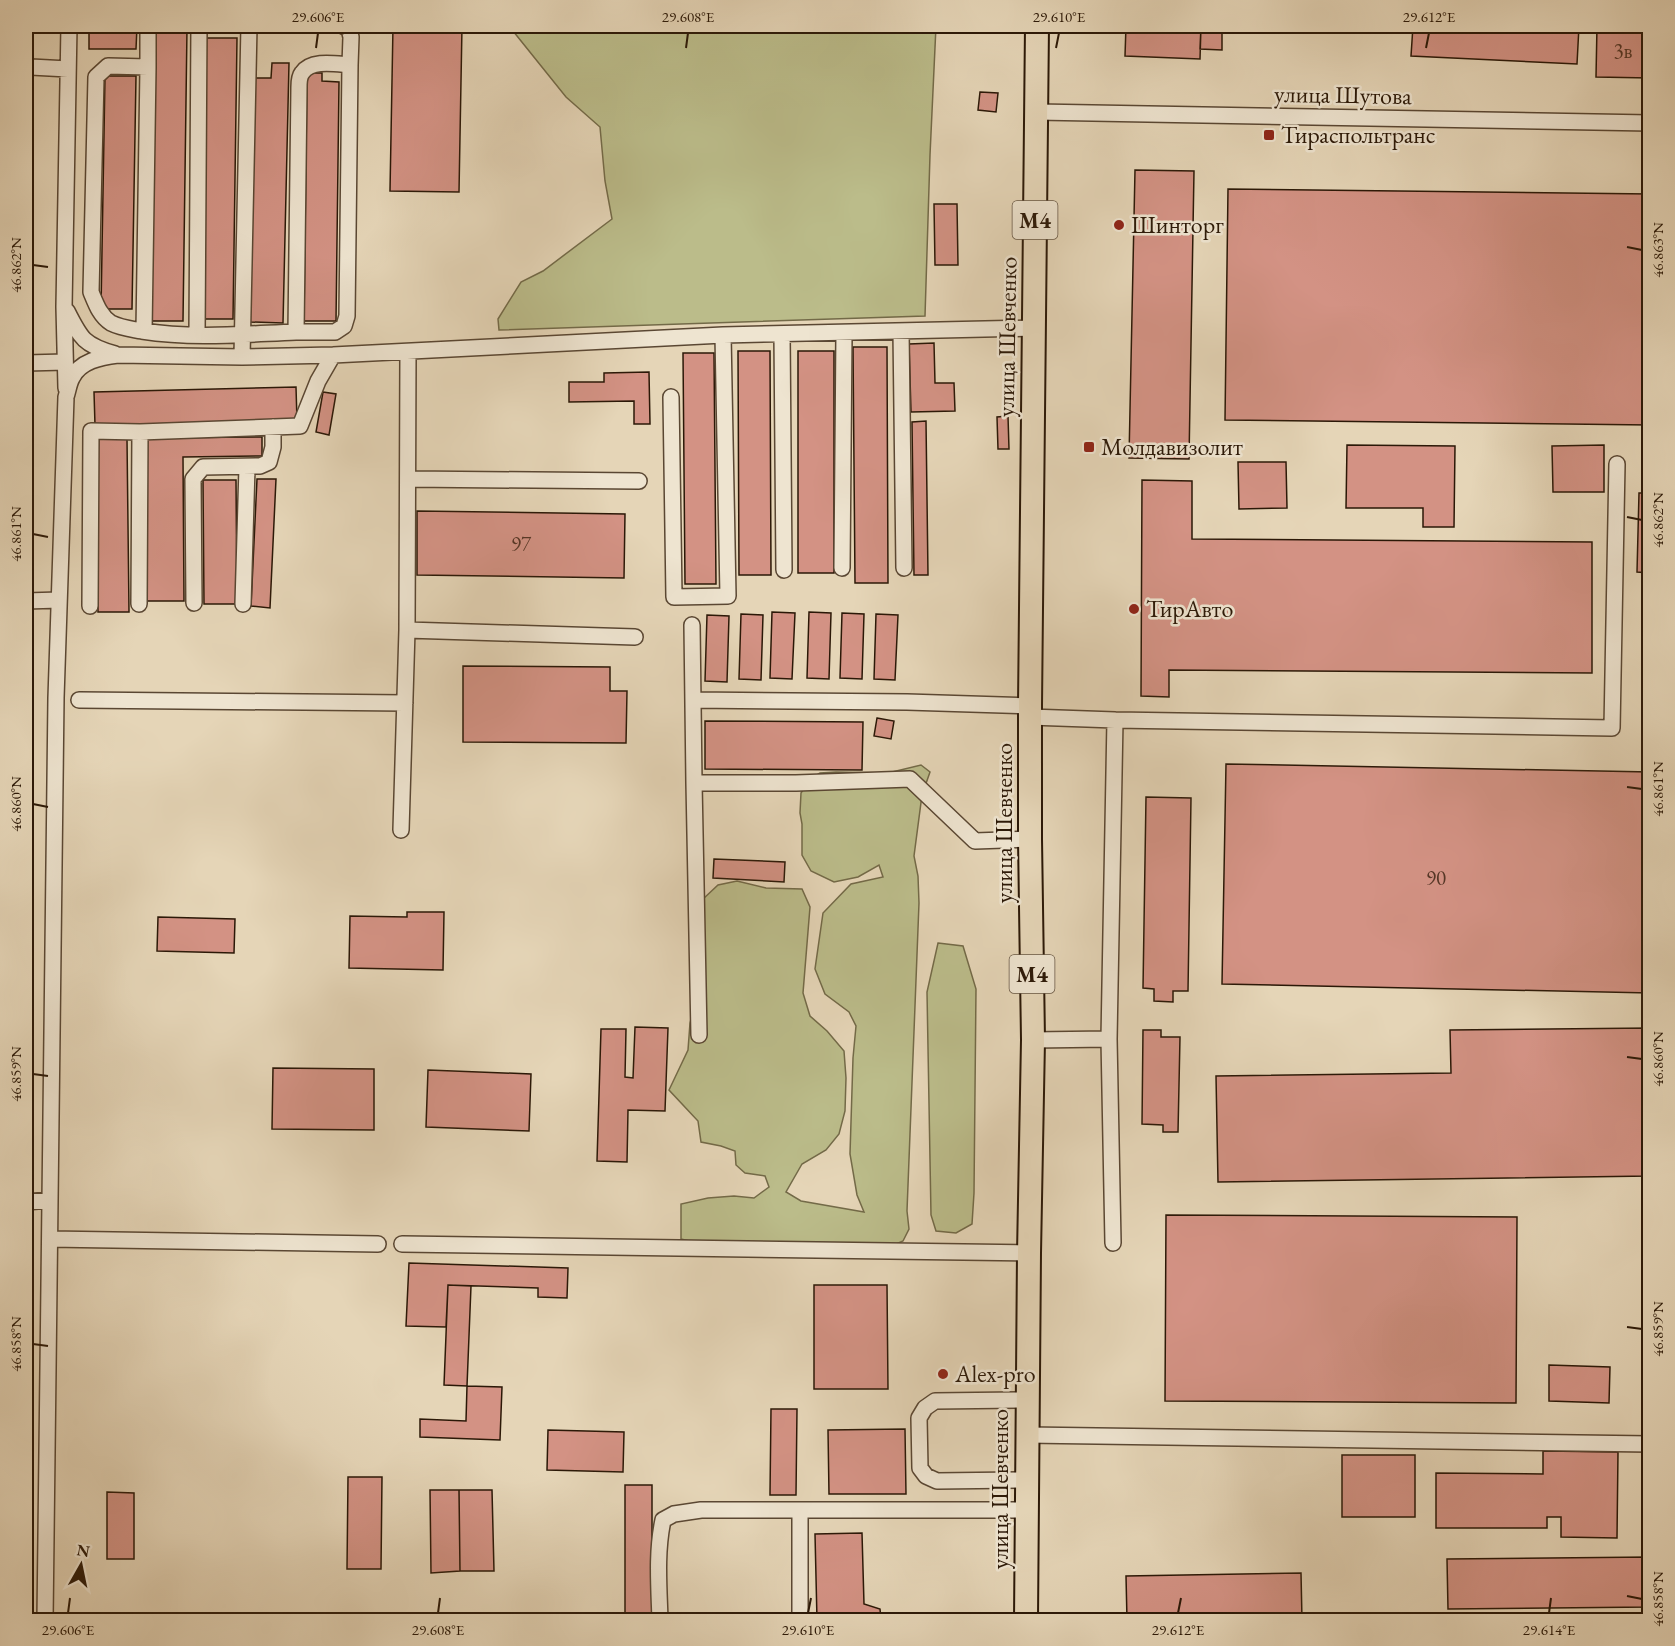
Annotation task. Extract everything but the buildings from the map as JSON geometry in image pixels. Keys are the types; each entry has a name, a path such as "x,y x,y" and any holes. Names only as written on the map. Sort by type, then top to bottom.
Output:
{"highway":[{"name":"улица Шевченко","path":"1026,1620 1033,1040 1030,711 1037,26"}],"street":[{"path":"45,1620 54,850 66,397 64,307 69,26"},
{"path":"144,331 148,26"},
{"path":"196,335 199,26"},
{"path":"242,357 249,26"},
{"path":"148,67 108,66 96,77 91,292 99,311 110,322 122,328 162,334 335,332 344,326 347,316 351,37 349,29 343,26"},
{"path":"26,63 31,67 68,69"},
{"path":"296,333 300,74 308,66 317,64 350,65"},
{"name":"улица Шутова","path":"1036,112 1650,123"},
{"path":"64,307 77,332 86,342 118,355"},
{"path":"66,397 72,377 83,365 100,357 118,355 242,357 333,355 723,335 1034,328"},
{"path":"901,331 904,568"},
{"path":"842,568 844,333"},
{"path":"782,334 784,570"},
{"path":"671,397 674,597 728,596 723,335"},
{"path":"401,830 407,630 408,352"},
{"path":"90,606 91,430 140,432 300,426 318,381 333,355"},
{"path":"26,363 65,362"},
{"path":"194,603 193,479 203,467 247,467 260,466 269,462 273,447 273,427"},
{"path":"139,604 140,432"},
{"path":"693,700 906,702 1115,720 1612,728 1617,464"},
{"path":"243,604 247,467"},
{"path":"409,479 639,481"},
{"path":"26,602 59,600"},
{"path":"693,625 699,1035"},
{"path":"407,630 635,637"},
{"path":"79,700 405,703"},
{"path":"1113,1244 1109,1040 1115,720"},
{"path":"694,783 796,783 910,779 975,841 1030,839"},
{"path":"1033,1040 1109,1040"},
{"path":"26,1202 50,1200"},
{"path":"50,1239 378,1244"},
{"path":"402,1244 1029,1253"},
{"path":"1027,1480 936,1481 926,1476 920,1468 919,1418 925,1408 935,1401 1028,1400"},
{"path":"1027,1435 1650,1444"},
{"path":"660,1620 659,1551 663,1520 674,1514 701,1510 1027,1510"},
{"path":"800,1511 800,1620"}],"green space":[{"path":"509,26 936,26 925,316 499,330 498,319 521,282 543,271 612,219 605,181 600,127 566,97"},
{"path":"921,765 930,772 922,795 914,856 918,876 919,903 907,1211 909,1229 903,1241 894,1245 701,1244 681,1239 681,1204 708,1198 734,1196 754,1198 769,1187 765,1176 745,1173 736,1165 735,1151 701,1142 698,1121 669,1090 688,1050 690,1023 696,1000 703,899 718,885 737,881 766,888 802,889 810,907 803,993 810,1016 844,1051 845,1111 839,1134 826,1150 802,1164 786,1192 801,1201 864,1212 857,1195 850,1154 856,1026 849,1012 825,994 815,969 823,913 851,884 883,877 879,865 858,877 834,882 811,871 802,855 801,793 810,779 820,773 888,773"},
{"path":"938,943 963,946 976,989 972,1224 956,1233 936,1231 931,1215 927,992"}],"place":[{"name":"Тираспольтранс","path":"1269,135"},
{"name":"Шинторг","path":"1119,225"},
{"name":"Молдавизолит","path":"1089,447"},
{"name":"ТирАвто","path":"1134,609"},
{"name":"Alex-pro","path":"943,1374"}]}
